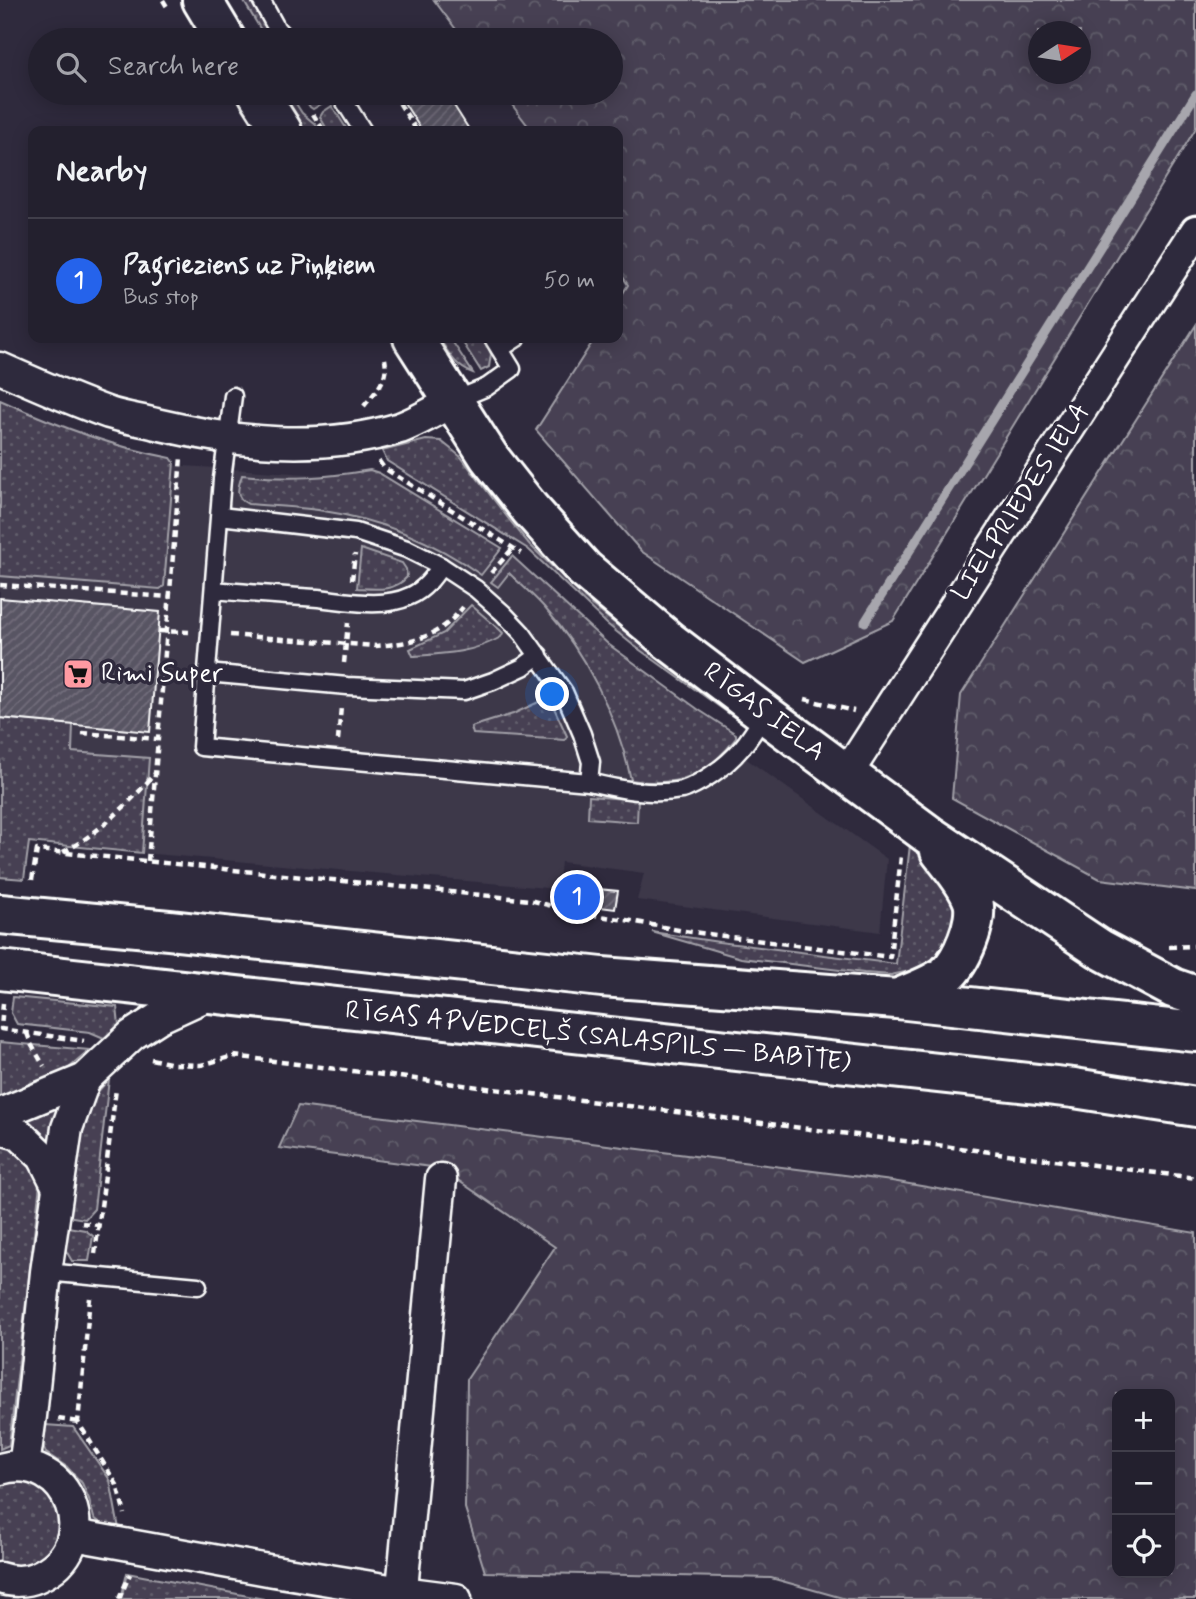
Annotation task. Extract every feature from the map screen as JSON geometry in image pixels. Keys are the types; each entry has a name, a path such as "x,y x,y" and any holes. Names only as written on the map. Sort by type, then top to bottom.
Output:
{"main road":[{"path":"202,0 219,28"},
{"path":"266,105 279,126"},
{"name":"RĪGAS IELA","path":"416,343 489,457 530,509 584,569 669,641 920,829 1100,949 1173,988 1196,996"},
{"path":"897,999 944,976 953,968 974,922 974,903 964,884 920,829"},
{"path":"0,914 183,931 602,977 897,999 1196,1032"},
{"name":"RĪGAS APVEDCEĻŠ (SALASPILS — BABĪTE)","path":"2,981 210,994 1074,1088 1196,1107"}],"street":[{"name":"LIELPRIEDES IELA","path":"847,774 1196,231"},
{"path":"0,368 112,414 185,431 272,443 334,441 403,427 453,401"},
{"path":"0,1114 85,1079 132,1035 160,1017 210,994"},
{"path":"0,1578 32,1590 66,1555 74,1535 74,1511 64,1489 46,1474 12,1468 31,1416 46,1272 67,1128 85,1079"},
{"path":"0,1129 19,1134 43,1157 58,1187"},
{"path":"402,1596 441,1179"},
{"path":"74,1535 402,1596 456,1599"}],"lane":[{"path":"261,0 276,28"},
{"path":"347,105 360,126"},
{"path":"453,401 486,387 512,369 496,343"},
{"path":"233,396 227,438 201,747 589,782 611,788 663,792 683,790 699,783 735,757 751,739 765,714"},
{"path":"220,516 356,532 407,549 441,566 476,589 522,633 564,692 591,762 589,782"},
{"path":"214,590 392,602 412,596 433,578 441,566"},
{"path":"207,673 342,686 464,691 494,681 523,667 539,655"},
{"path":"46,1272 198,1286"}],"path":[{"path":"401,105 414,126"},
{"path":"336,760 356,532"},
{"path":"0,585 170,597"},
{"path":"159,631 166,631"},
{"path":"802,698 862,713 881,722"},
{"path":"82,733 157,739"},
{"path":"62,853 74,847 118,812 155,773"},
{"path":"32,880 37,850 530,900 573,912 684,931 890,957 903,835 920,829"},
{"path":"2,981 1,1029 87,1041"},
{"path":"148,1058 201,1065 234,1056 1196,1178"},
{"path":"117,1081 92,1276 78,1422 117,1485 129,1531 132,1570 119,1599"}],"shaded area":[{"path":"0,413 169,465 372,478 484,545 545,593 616,666 887,859 880,932 637,900 644,873 561,862 558,889 0,839"}],"green space":[{"path":"243,0 252,0 268,28 260,28"},
{"path":"434,0 1196,0 1196,128 893,621 805,662 641,551 536,430 592,343 623,343 623,293 628,285 623,277 623,126 528,126 512,105 623,105 623,28 455,28"},
{"path":"287,105 297,105 316,126 302,126"},
{"path":"332,106 345,126 325,126 320,117"},
{"path":"1196,325 1196,891 1100,879 952,798 961,695"},
{"path":"442,343 453,343 473,373 467,371 449,354"},
{"path":"463,343 486,343 491,354 489,367 481,371"},
{"path":"0,400 84,434 171,458 174,462 164,586 160,589 0,576"},
{"path":"426,440 441,441 461,457 530,545 592,605 654,655 735,712 738,720 607,624 528,549 387,461 382,451"},
{"path":"370,470 502,548 481,575 443,551 383,525 318,510 248,504 239,495 242,475 306,477"},
{"path":"361,549 402,563 407,577 390,587 357,588"},
{"path":"512,556 608,644 736,734 736,738 725,751 703,770 691,776 664,782 631,780 609,710 587,666 559,625 509,573 498,587 491,582"},
{"path":"471,605 503,633 501,637 469,650 413,656 410,649 444,633"},
{"path":"549,697 567,736 565,740 473,734 471,727 513,714"},
{"path":"0,718 73,724 72,752 149,758 142,853 29,842 24,879 0,877"},
{"path":"589,796 638,800 637,822 588,818"},
{"path":"912,840 933,859 957,905 957,927 933,963 914,970 891,975 741,958 652,932 896,964"},
{"path":"13,997 117,1007 119,1025 104,1038 90,1032 17,1024 11,1013"},
{"path":"0,1042 90,1050 62,1074 0,1100"},
{"path":"109,1079 94,1209 85,1219 66,1216 80,1119"},
{"path":"59,1100 64,1105 54,1143 47,1145 14,1119"},
{"path":"298,1106 892,1181 1196,1233 1196,1599 846,1599 771,1578 485,1572 465,1508 467,1379 555,1247 440,1168 279,1148"},
{"path":"0,1144 4,1144 26,1161 40,1184 9,1445 0,1449"},
{"path":"68,1227 85,1230 93,1236 89,1261 72,1261 65,1249"},
{"path":"45,1425 73,1427 110,1480 119,1529 105,1526 94,1518 82,1483 67,1467 46,1453 41,1440"},
{"path":"19,1481 34,1484 47,1492 61,1515 58,1542 41,1562 14,1568 0,1564 0,1486"},
{"path":"127,1573 264,1599 121,1599"}],"building":[{"path":"406,105 454,105 467,126 419,126"},
{"name":"Rimi Super","path":"0,598 160,612 150,732 0,718"},
{"path":"577,887 618,891 615,909 576,904"}],"waterway":[{"path":"865,622 1196,94"}],"place":[{"name":"Rimi Super","path":"78,674"},
{"name":"Pagrieziens uz Piņķiem","path":"577,897"}]}
